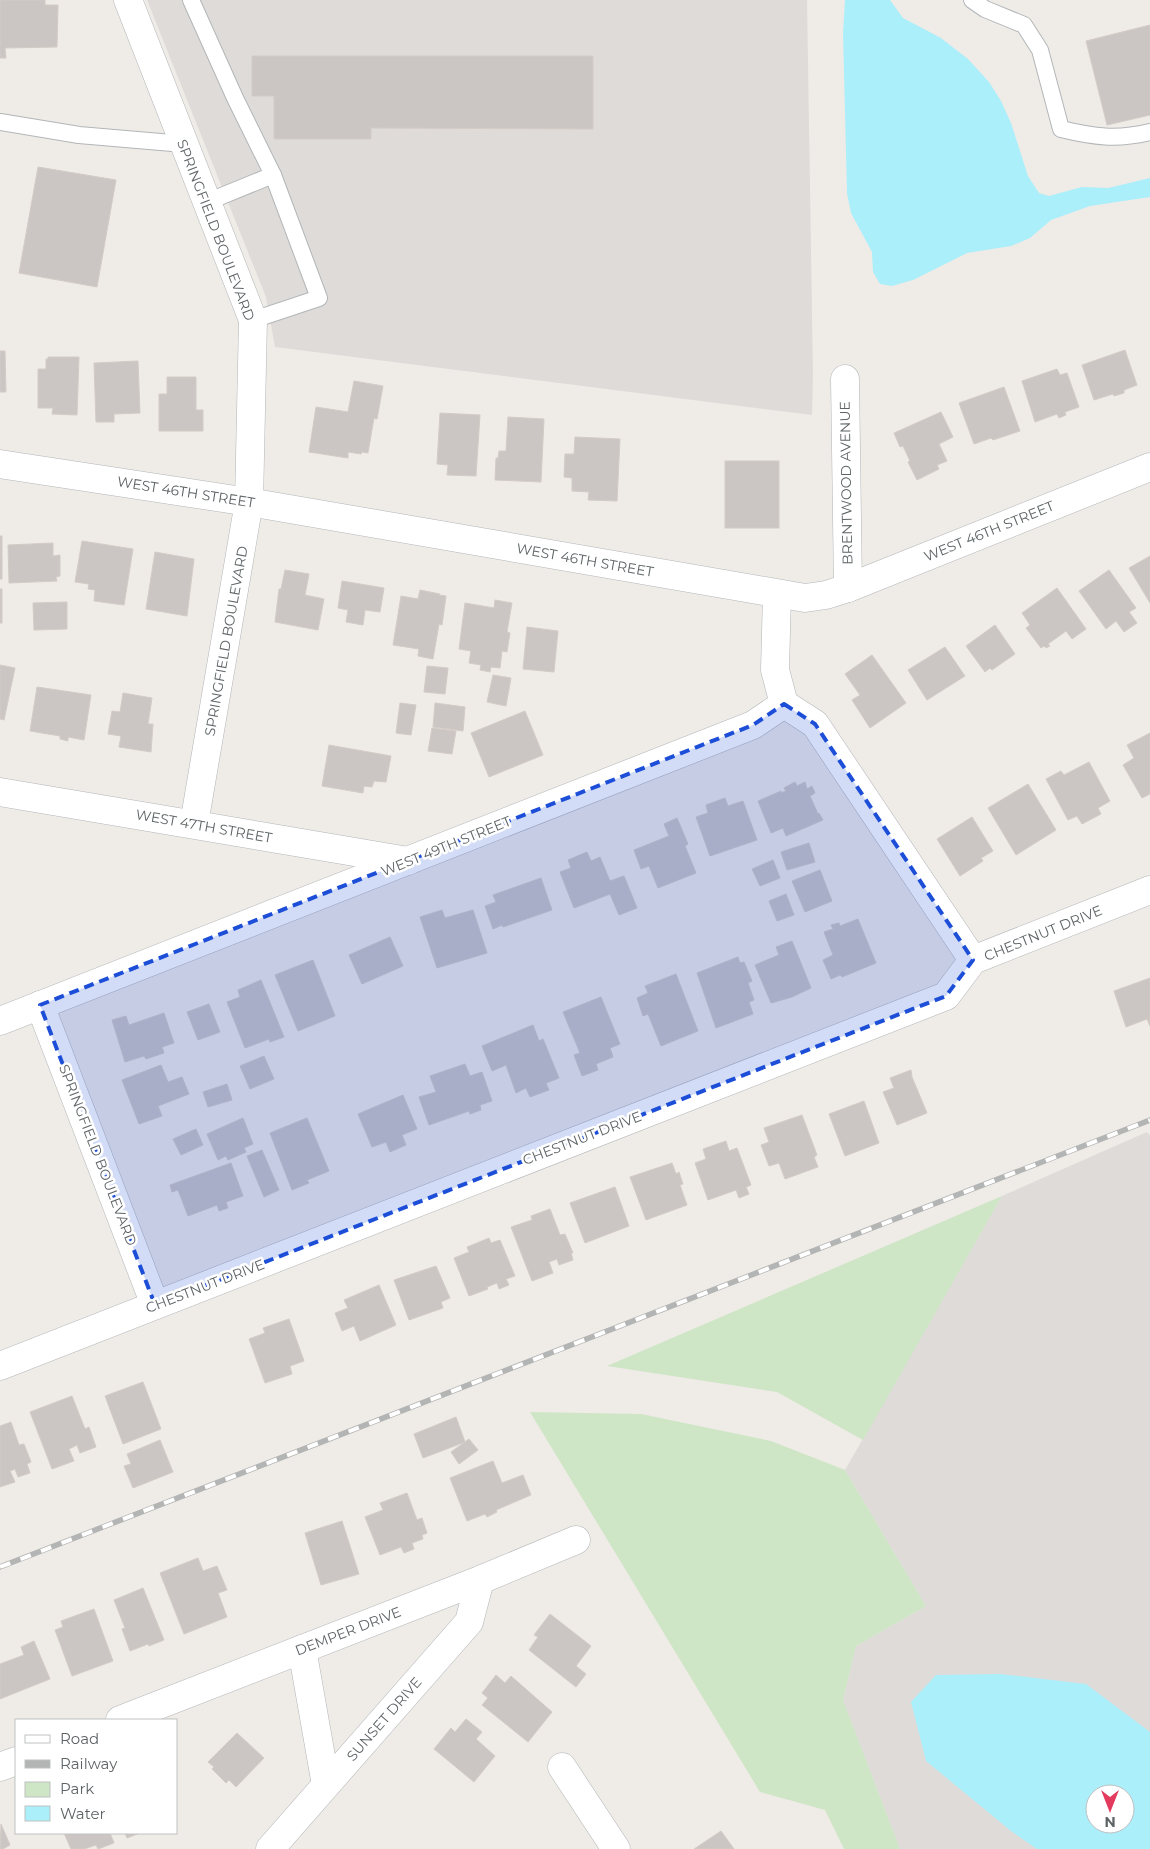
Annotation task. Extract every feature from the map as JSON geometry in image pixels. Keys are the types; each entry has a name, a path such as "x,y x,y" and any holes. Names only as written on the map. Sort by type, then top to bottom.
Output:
{"street":[{"name":"SPRINGFIELD BOULEVARD","path":"128,0 252,320 249,502 194,824"},
{"name":"BRENTWOOD AVENUE","path":"845,379 848,588"},
{"name":"WEST 46TH STREET","path":"0,464 249,502 806,598 848,588 1150,467"},
{"path":"777,594 775,670 784,704 815,724 973,960"},
{"name":"WEST 49TH STREET","path":"0,1021 753,725 784,704"},
{"name":"WEST 47TH STREET","path":"0,792 408,861"},
{"name":"CHESTNUT DRIVE","path":"0,1366 946,996 973,960 1150,890"},
{"name":"SPRINGFIELD BOULEVARD","path":"40,1005 155,1305"},
{"name":"DEMPER DRIVE","path":"123,1719 480,1580 576,1540"},
{"name":"SUNSET DRIVE","path":"270,1849 469,1622 480,1580"},
{"path":"302,1649 326,1785"},
{"path":"0,1767 15,1761"},
{"path":"562,1767 616,1849"}],"lane":[{"path":"191,0 235,98 273,175 319,298 252,320"},
{"path":"972,0 985,9 1024,25 1040,50 1061,129 1094,137 1130,137 1150,132"},
{"path":"0,122 79,135 184,144"},
{"path":"207,202 273,175"}],"highlighted area":[{"path":"784,704 815,724 973,960 946,996 155,1305 40,1005 753,725"}],"shaded area":[{"path":"147,0 807,0 812,415 275,347 266,297"},
{"path":"1147,1132 1150,1136 1150,1849 900,1849 843,1700 856,1646 926,1606 845,1470 1002,1196"}],"green space":[{"path":"1002,1196 863,1440 777,1392 607,1366"},
{"path":"530,1412 641,1414 771,1441 845,1470 926,1606 856,1646 843,1700 900,1849 844,1849 825,1810 760,1792"}],"water":[{"path":"845,0 890,0 903,18 941,38 968,59 989,82 1001,101 1011,123 1028,176 1039,193 1049,196 1082,187 1108,188 1150,178 1150,197 1090,206 1051,220 1030,238 1011,246 967,253 913,280 892,286 880,284 873,272 872,252 851,213 847,193 843,33"},
{"path":"1000,1674 1086,1684 1150,1732 1150,1849 1037,1849 1011,1831 926,1761 911,1702 936,1675"}],"building":[{"path":"0,0 45,0 45,5 58,5 57,47 5,48 6,58 0,58"},
{"path":"1150,25 1150,115 1107,125 1086,41"},
{"path":"252,56 593,56 593,129 371,128 371,139 274,139 274,96 252,96"},
{"path":"38,167 116,180 97,287 19,273"},
{"path":"1125,350 1137,385 1124,390 1124,393 1114,396 1113,394 1094,400 1082,365"},
{"path":"0,351 5,351 6,392 0,392"},
{"path":"48,357 79,357 77,415 52,414 53,408 38,408 38,369 46,369 46,359"},
{"path":"138,361 140,413 114,414 114,422 96,422 94,363"},
{"path":"1057,369 1060,375 1067,373 1079,407 1065,412 1066,415 1059,418 1057,414 1035,422 1022,381"},
{"path":"167,377 196,377 196,410 203,410 203,431 159,431 159,394 167,394"},
{"path":"354,381 383,386 377,419 374,418 368,453 348,452 348,458 309,452 316,407 348,412"},
{"path":"1004,387 1020,431 974,444 959,403"},
{"path":"941,412 953,437 939,444 947,461 937,465 939,469 917,480 903,446 900,447 894,433"},
{"path":"440,413 480,415 476,476 447,475 448,465 437,464"},
{"path":"508,417 544,419 541,482 495,480 496,458 498,458 499,451 506,451"},
{"path":"575,437 620,439 617,501 588,500 589,492 572,491 572,478 564,477 565,454 574,454"},
{"path":"725,461 779,461 779,528 725,528"},
{"path":"0,536 2,536 2,579 0,579"},
{"path":"82,541 133,549 124,605 94,601 95,590 88,589 89,584 75,582"},
{"path":"53,543 53,556 60,555 60,576 56,577 57,581 9,583 8,545"},
{"path":"155,552 194,559 187,616 146,609"},
{"path":"1150,556 1150,603 1129,568"},
{"path":"285,570 309,574 305,595 324,599 318,630 275,622 279,589 281,589"},
{"path":"1109,570 1136,608 1129,612 1137,623 1124,632 1116,621 1106,629 1079,591"},
{"path":"342,581 384,588 380,612 365,610 363,625 346,622 348,610 338,608"},
{"path":"1057,588 1086,629 1072,639 1066,631 1048,644 1050,646 1041,648 1026,628 1030,625 1022,613"},
{"path":"0,589 2,589 2,623 0,623"},
{"path":"420,590 446,596 442,625 439,624 433,659 418,656 419,649 393,645 401,596 418,599"},
{"path":"495,600 512,603 507,632 510,633 507,652 502,651 500,668 491,667 490,672 480,670 481,665 469,663 471,651 459,649 465,603 494,608"},
{"path":"67,602 67,629 34,630 33,603"},
{"path":"995,625 1015,654 992,670 990,668 985,672 966,646"},
{"path":"527,627 558,631 554,672 523,669"},
{"path":"945,647 965,676 927,700 908,670"},
{"path":"872,655 906,703 870,728 852,700 860,695 845,674"},
{"path":"0,665 15,668 4,720 0,719"},
{"path":"427,666 448,668 445,694 424,692"},
{"path":"493,675 511,678 506,706 487,702"},
{"path":"37,687 91,695 84,740 68,737 68,741 60,739 60,736 30,731"},
{"path":"123,693 152,698 148,724 153,724 151,752 119,747 121,736 108,734 112,711 120,712"},
{"path":"400,703 416,705 411,735 396,733"},
{"path":"435,703 465,707 463,731 433,727"},
{"path":"525,711 543,755 489,777 471,733"},
{"path":"432,728 456,731 452,754 428,751"},
{"path":"1150,733 1150,794 1142,798 1123,765 1134,758 1127,745"},
{"path":"329,745 391,756 386,782 374,781 372,787 364,786 363,793 322,786"},
{"path":"1089,762 1110,801 1098,808 1101,814 1082,824 1077,816 1068,820 1046,779 1061,771 1064,775"},
{"path":"795,782 797,786 805,782 807,789 812,786 815,793 810,796 818,814 823,820 786,836 783,828 771,833 758,801 781,791 781,793 786,791 784,788"},
{"path":"1028,784 1056,830 1016,855 988,808"},
{"path":"725,798 728,806 743,801 757,840 710,856 696,817 708,813 706,805"},
{"path":"972,817 993,851 981,858 983,861 960,876 937,839"},
{"path":"677,818 688,844 685,846 696,873 658,888 649,866 641,869 634,850 669,836 664,824"},
{"path":"809,843 815,862 787,870 781,852"},
{"path":"587,852 591,861 600,857 610,881 624,876 637,908 619,915 610,894 574,908 560,872 571,868 568,860"},
{"path":"773,860 780,878 760,886 752,869"},
{"path":"820,870 832,901 805,912 792,881"},
{"path":"541,878 552,910 493,929 485,906 496,902 493,895"},
{"path":"786,894 794,915 777,921 769,901"},
{"path":"442,910 445,918 473,910 487,953 437,968 420,917"},
{"path":"858,919 876,963 842,977 840,975 831,979 823,960 833,955 824,932 833,929 831,925 839,923 840,926"},
{"path":"390,937 403,966 362,984 349,955"},
{"path":"792,941 811,988 792,997 771,1003 755,965 779,955 776,947"},
{"path":"738,957 740,963 744,962 752,981 748,983 754,1000 749,1002 753,1014 716,1028 697,973"},
{"path":"313,960 335,1016 298,1031 275,975"},
{"path":"676,974 698,1031 661,1046 648,1014 643,1016 637,998 648,993 645,986"},
{"path":"1150,978 1150,1026 1147,1019 1126,1027 1114,991"},
{"path":"261,980 284,1037 270,1042 269,1039 245,1048 227,1002 240,997 238,990"},
{"path":"601,997 620,1044 610,1048 613,1057 596,1064 598,1070 582,1076 574,1055 580,1053 563,1012"},
{"path":"209,1004 220,1032 198,1040 187,1012"},
{"path":"164,1013 174,1043 162,1047 164,1053 146,1059 144,1056 125,1062 112,1020 126,1016 129,1025"},
{"path":"533,1025 539,1041 543,1039 559,1078 546,1083 549,1090 530,1097 526,1088 516,1093 506,1065 492,1071 482,1046"},
{"path":"264,1056 274,1079 250,1089 240,1066"},
{"path":"465,1064 470,1076 482,1072 492,1101 480,1105 481,1110 470,1114 469,1111 429,1125 419,1097 436,1092 430,1076"},
{"path":"161,1065 168,1082 182,1077 189,1094 158,1106 162,1116 139,1124 122,1080"},
{"path":"911,1070 912,1077 927,1113 897,1125 883,1092 894,1088 890,1078"},
{"path":"227,1084 232,1100 208,1107 203,1092"},
{"path":"403,1095 417,1129 402,1135 406,1145 390,1152 386,1142 372,1147 358,1114"},
{"path":"864,1101 879,1143 845,1156 829,1114"},
{"path":"802,1115 817,1155 814,1157 818,1167 785,1179 779,1163 769,1166 761,1145 769,1142 764,1128"},
{"path":"243,1118 253,1144 244,1148 246,1152 228,1160 226,1156 218,1160 207,1134"},
{"path":"307,1118 329,1171 307,1180 309,1183 292,1190 270,1133"},
{"path":"196,1129 203,1145 181,1155 173,1139"},
{"path":"726,1141 729,1151 737,1148 751,1185 746,1187 749,1194 739,1198 736,1190 708,1200 695,1163 706,1159 703,1149"},
{"path":"262,1150 279,1190 264,1197 247,1156"},
{"path":"231,1163 243,1196 226,1202 228,1208 219,1211 217,1205 188,1216 178,1190 172,1192 170,1185"},
{"path":"672,1163 676,1174 679,1172 683,1184 680,1185 687,1205 646,1220 630,1177"},
{"path":"615,1187 629,1226 585,1243 570,1203"},
{"path":"550,1209 560,1235 565,1234 573,1253 571,1253 573,1260 559,1265 557,1259 549,1262 553,1273 532,1281 511,1227 532,1220 531,1216"},
{"path":"489,1238 491,1243 500,1240 515,1276 506,1279 509,1285 499,1289 497,1283 487,1287 488,1289 469,1296 454,1258 469,1252 467,1247"},
{"path":"436,1266 450,1298 441,1302 443,1308 409,1320 394,1280"},
{"path":"379,1285 396,1325 360,1341 354,1326 342,1331 335,1313 348,1308 344,1300"},
{"path":"289,1319 304,1361 290,1366 292,1374 265,1383 249,1339 265,1333 263,1328"},
{"path":"143,1382 161,1429 123,1444 105,1396"},
{"path":"72,1396 85,1429 89,1427 96,1447 80,1453 77,1445 69,1449 74,1461 52,1469 30,1412"},
{"path":"456,1417 465,1442 423,1458 414,1434"},
{"path":"11,1422 19,1445 24,1444 31,1462 27,1464 30,1473 18,1477 15,1469 10,1471 15,1482 0,1487 0,1426"},
{"path":"469,1439 478,1450 459,1464 451,1452"},
{"path":"160,1440 173,1472 133,1488 124,1466 131,1464 127,1454"},
{"path":"493,1461 502,1483 523,1475 531,1495 496,1510 497,1512 487,1517 485,1514 467,1521 450,1478"},
{"path":"407,1493 417,1520 422,1518 427,1533 422,1535 423,1539 412,1543 414,1549 404,1553 401,1547 380,1555 365,1517 383,1510 380,1503"},
{"path":"342,1521 359,1574 321,1585 305,1533"},
{"path":"198,1558 203,1571 217,1566 227,1590 218,1593 227,1617 184,1634 160,1573"},
{"path":"143,1588 164,1640 130,1651 122,1629 125,1628 114,1600"},
{"path":"94,1609 113,1661 72,1676 55,1630 63,1627 61,1621"},
{"path":"550,1614 591,1646 576,1666 586,1674 576,1687 529,1650 538,1637 534,1635"},
{"path":"34,1641 50,1679 0,1699 0,1664 24,1655 21,1647"},
{"path":"496,1675 505,1683 511,1676 552,1712 528,1742 482,1705 488,1698 482,1693"},
{"path":"466,1719 482,1732 476,1739 495,1756 474,1782 434,1749 451,1728 455,1732"},
{"path":"237,1733 264,1758 236,1787 229,1780 226,1783 212,1769 214,1767 208,1762"},
{"path":"1,1824 10,1845 3,1849 0,1849"},
{"path":"721,1831 734,1849 694,1849"},
{"path":"64,1834 110,1834 114,1843 98,1849 96,1845 84,1849 71,1849"},
{"path":"125,1834 137,1834 127,1838"}],"railway":[{"path":"0,1567 1150,1120"}]}
